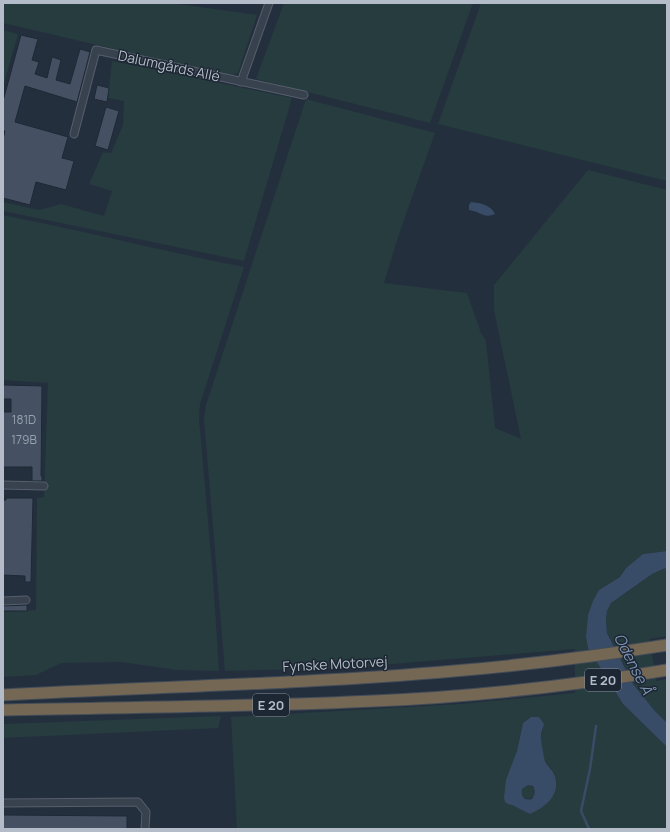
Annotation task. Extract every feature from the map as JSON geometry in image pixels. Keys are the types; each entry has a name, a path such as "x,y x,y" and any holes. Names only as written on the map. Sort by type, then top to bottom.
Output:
{"highway":[{"name":"Fynske Motorvej","path":"3,695 374,677 456,671 667,645"},
{"name":"E 20","path":"3,710 213,707 376,701 457,696 667,670"}],"street":[{"path":"241,82 269,3"},
{"name":"Dalumgårds Allé","path":"74,134 96,50 304,96"},
{"path":"3,485 44,486"},
{"path":"3,601 26,600"},
{"path":"3,802 138,802 146,812 145,829"}],"green space":[{"path":"3,3 171,3 257,15 238,73 230,76 3,23"},
{"path":"284,3 473,3 430,123 256,79"},
{"path":"481,3 667,3 667,181 438,124"},
{"path":"3,30 18,34 3,87"},
{"path":"112,61 292,98 244,261 3,211 3,202 39,210 61,204 104,216 112,191 89,184 103,152 111,153 123,125 124,101 108,98"},
{"path":"306,99 435,133 399,234 384,283 467,293 481,333 486,341 495,428 521,439 494,310 494,285 588,170 667,190 667,551 643,554 626,568 620,577 599,590 588,615 586,637 588,648 623,704 667,747 667,829 237,829 231,717 461,704 575,693 575,649 343,668 225,671 204,419 206,405","holes":["531,717 543,729 540,740 544,759 554,773 530,814 512,805 515,759 523,723"]},
{"path":"3,215 244,267 200,404 199,418 213,578 219,671 177,670 121,662 61,663 36,675 3,677 3,612 36,610 37,498 44,497 48,383 3,380"},
{"path":"667,568 667,636 650,639 656,681 667,679 667,723 654,710 633,684 607,632 606,619 607,611 611,603 652,574"},
{"path":"221,716 218,728 3,738 3,724"},
{"path":"525,785 531,785 535,789 535,795 531,799 525,799 521,795 521,789"}],"water":[{"path":"471,202 491,208 495,214 488,216 469,210 469,205"},
{"path":"667,551 667,568 652,574 611,603 607,611 606,619 607,633 633,684 654,710 667,723 667,747 623,704 588,648 586,637 588,615 599,590 620,577 626,568 643,554"},
{"path":"531,717 539,717 544,724 541,737 544,757 546,763 554,774 556,781 556,788 551,799 542,808 530,814 508,804 505,802 504,798 506,780 517,751 523,723","holes":["528,785 533,786 535,790 534,796 532,799 525,799 522,794 522,789"]}],"building":[{"path":"21,35 38,39 32,60 39,62 35,74 47,78 52,57 61,60 56,80 70,84 80,49 90,52 77,102 25,86 15,122 68,137 62,158 74,161 66,190 36,182 30,205 3,198 3,139 5,131 3,131 3,101"},
{"path":"97,85 109,88 107,102 94,99"},
{"path":"106,107 119,111 108,150 95,146"},
{"path":"3,385 42,386 42,481 32,481 32,467 3,467 3,412 11,412 11,399 3,399"},
{"path":"6,498 33,498 31,582 25,582 25,576 3,575 3,500 6,500"},
{"path":"27,605 27,611 3,611 3,606"},
{"path":"3,815 127,816 127,829 3,829"}],"waterway":[{"path":"589,829 581,811 590,769 596,726"}],"water label":[{"name":"Odense Å","path":"633,664"}]}
